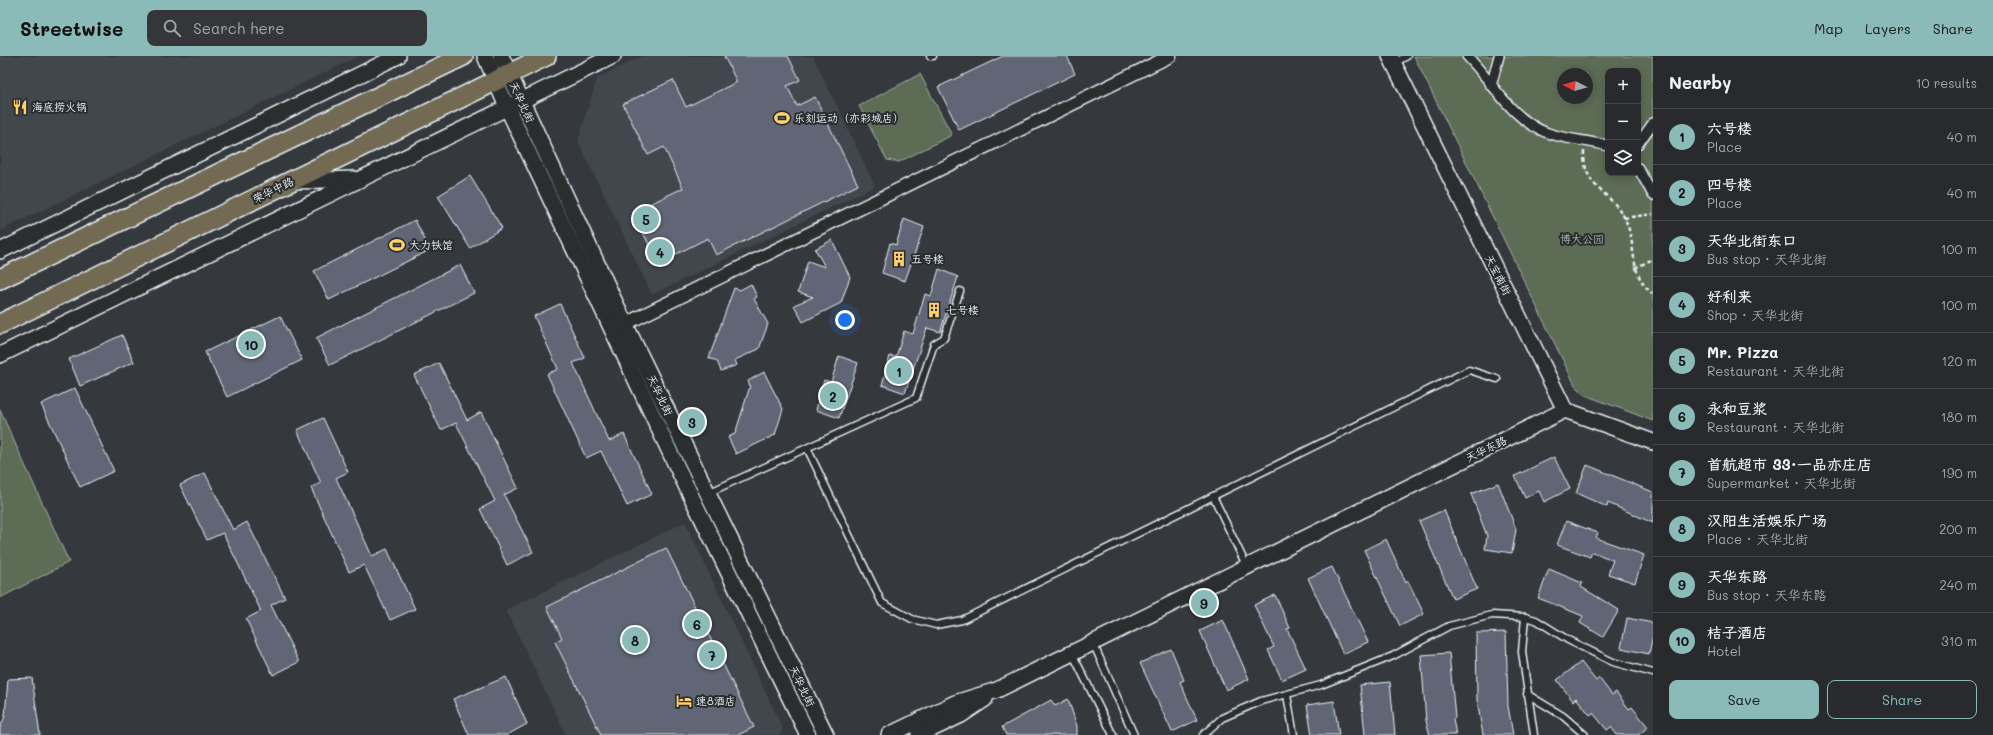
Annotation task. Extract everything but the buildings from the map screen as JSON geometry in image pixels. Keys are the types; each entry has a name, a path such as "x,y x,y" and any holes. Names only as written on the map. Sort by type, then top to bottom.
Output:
{"main road":[{"path":"0,279 463,56"},
{"name":"荣华中路","path":"0,324 546,56"}],"street":[{"path":"0,251 398,56"},
{"path":"485,56 502,78"},
{"path":"500,56 502,78"},
{"path":"0,354 613,56"},
{"path":"625,324 1170,56"},
{"path":"1467,56 1479,68 1491,86 1525,121 1546,132 1605,145"},
{"path":"1491,86 1498,56"},
{"name":"天宝南街","path":"1391,60 1565,410"},
{"name":"天华北街","path":"502,78 522,101 625,324 826,735"},
{"name":"天华北街","path":"502,78 507,107 676,465 808,735"},
{"path":"1641,140 1653,123"},
{"path":"1641,173 1653,195"},
{"path":"291,181 361,179"},
{"path":"1565,410 1653,442"},
{"name":"天华东路","path":"889,735 955,704 997,690 1565,410"},
{"name":"天华东路","path":"919,735 962,715 997,690"}],"lane":[{"path":"1391,60 1407,56"},
{"path":"708,493 916,398 934,344 944,338 960,291"},
{"path":"807,448 882,603 912,619 936,625 962,620 1469,370 1497,379"},
{"path":"1213,496 1247,566"},
{"path":"1203,735 1222,718 1261,702 1321,685 1393,656 1449,626 1492,615 1525,617 1536,620 1568,640 1613,662 1653,673"},
{"path":"1525,617 1522,652 1534,735"},
{"path":"1093,642 1134,735"},
{"path":"1072,652 1113,735"},
{"path":"1527,694 1562,716 1585,735"},
{"path":"1287,695 1294,735"}],"path":[{"path":"1584,140 1584,160 1588,175 1593,183 1616,206 1624,218 1630,231 1634,268 1639,278 1653,294"},
{"path":"1624,218 1653,214"},
{"path":"1634,268 1653,258"}],"shaded area":[{"path":"0,56 359,56 0,231"},
{"path":"643,56 813,56 875,186 652,295 578,141 597,78"},
{"path":"685,522 783,729 780,735 566,735 506,610"}],"green space":[{"name":"博大公园","path":"1414,56 1653,56 1653,421 1585,395 1575,385"},
{"path":"920,74 952,135 899,162 887,160 859,106"},
{"path":"0,410 69,562 0,598"}],"place":[{"name":"海底捞火锅","path":"20,107"},
{"name":"乐刻运动（亦彩城店）","path":"782,118"},
{"name":"Mr. Pizza","path":"646,219"},
{"name":"大力铁馆","path":"397,245"},
{"name":"好利来","path":"660,252"},
{"name":"五号楼","path":"899,259"},
{"name":"七号楼","path":"934,310"},
{"name":"桔子酒店","path":"251,344"},
{"name":"六号楼","path":"899,371"},
{"name":"四号楼","path":"833,396"},
{"name":"天华北街东口","path":"692,422"},
{"name":"天华东路","path":"1204,603"},
{"name":"永和豆浆","path":"697,624"},
{"name":"汉阳生活娱乐广场","path":"635,640"},
{"name":"首航超市 33·一品亦庄店","path":"712,655"},
{"name":"速8酒店","path":"684,701"}]}
